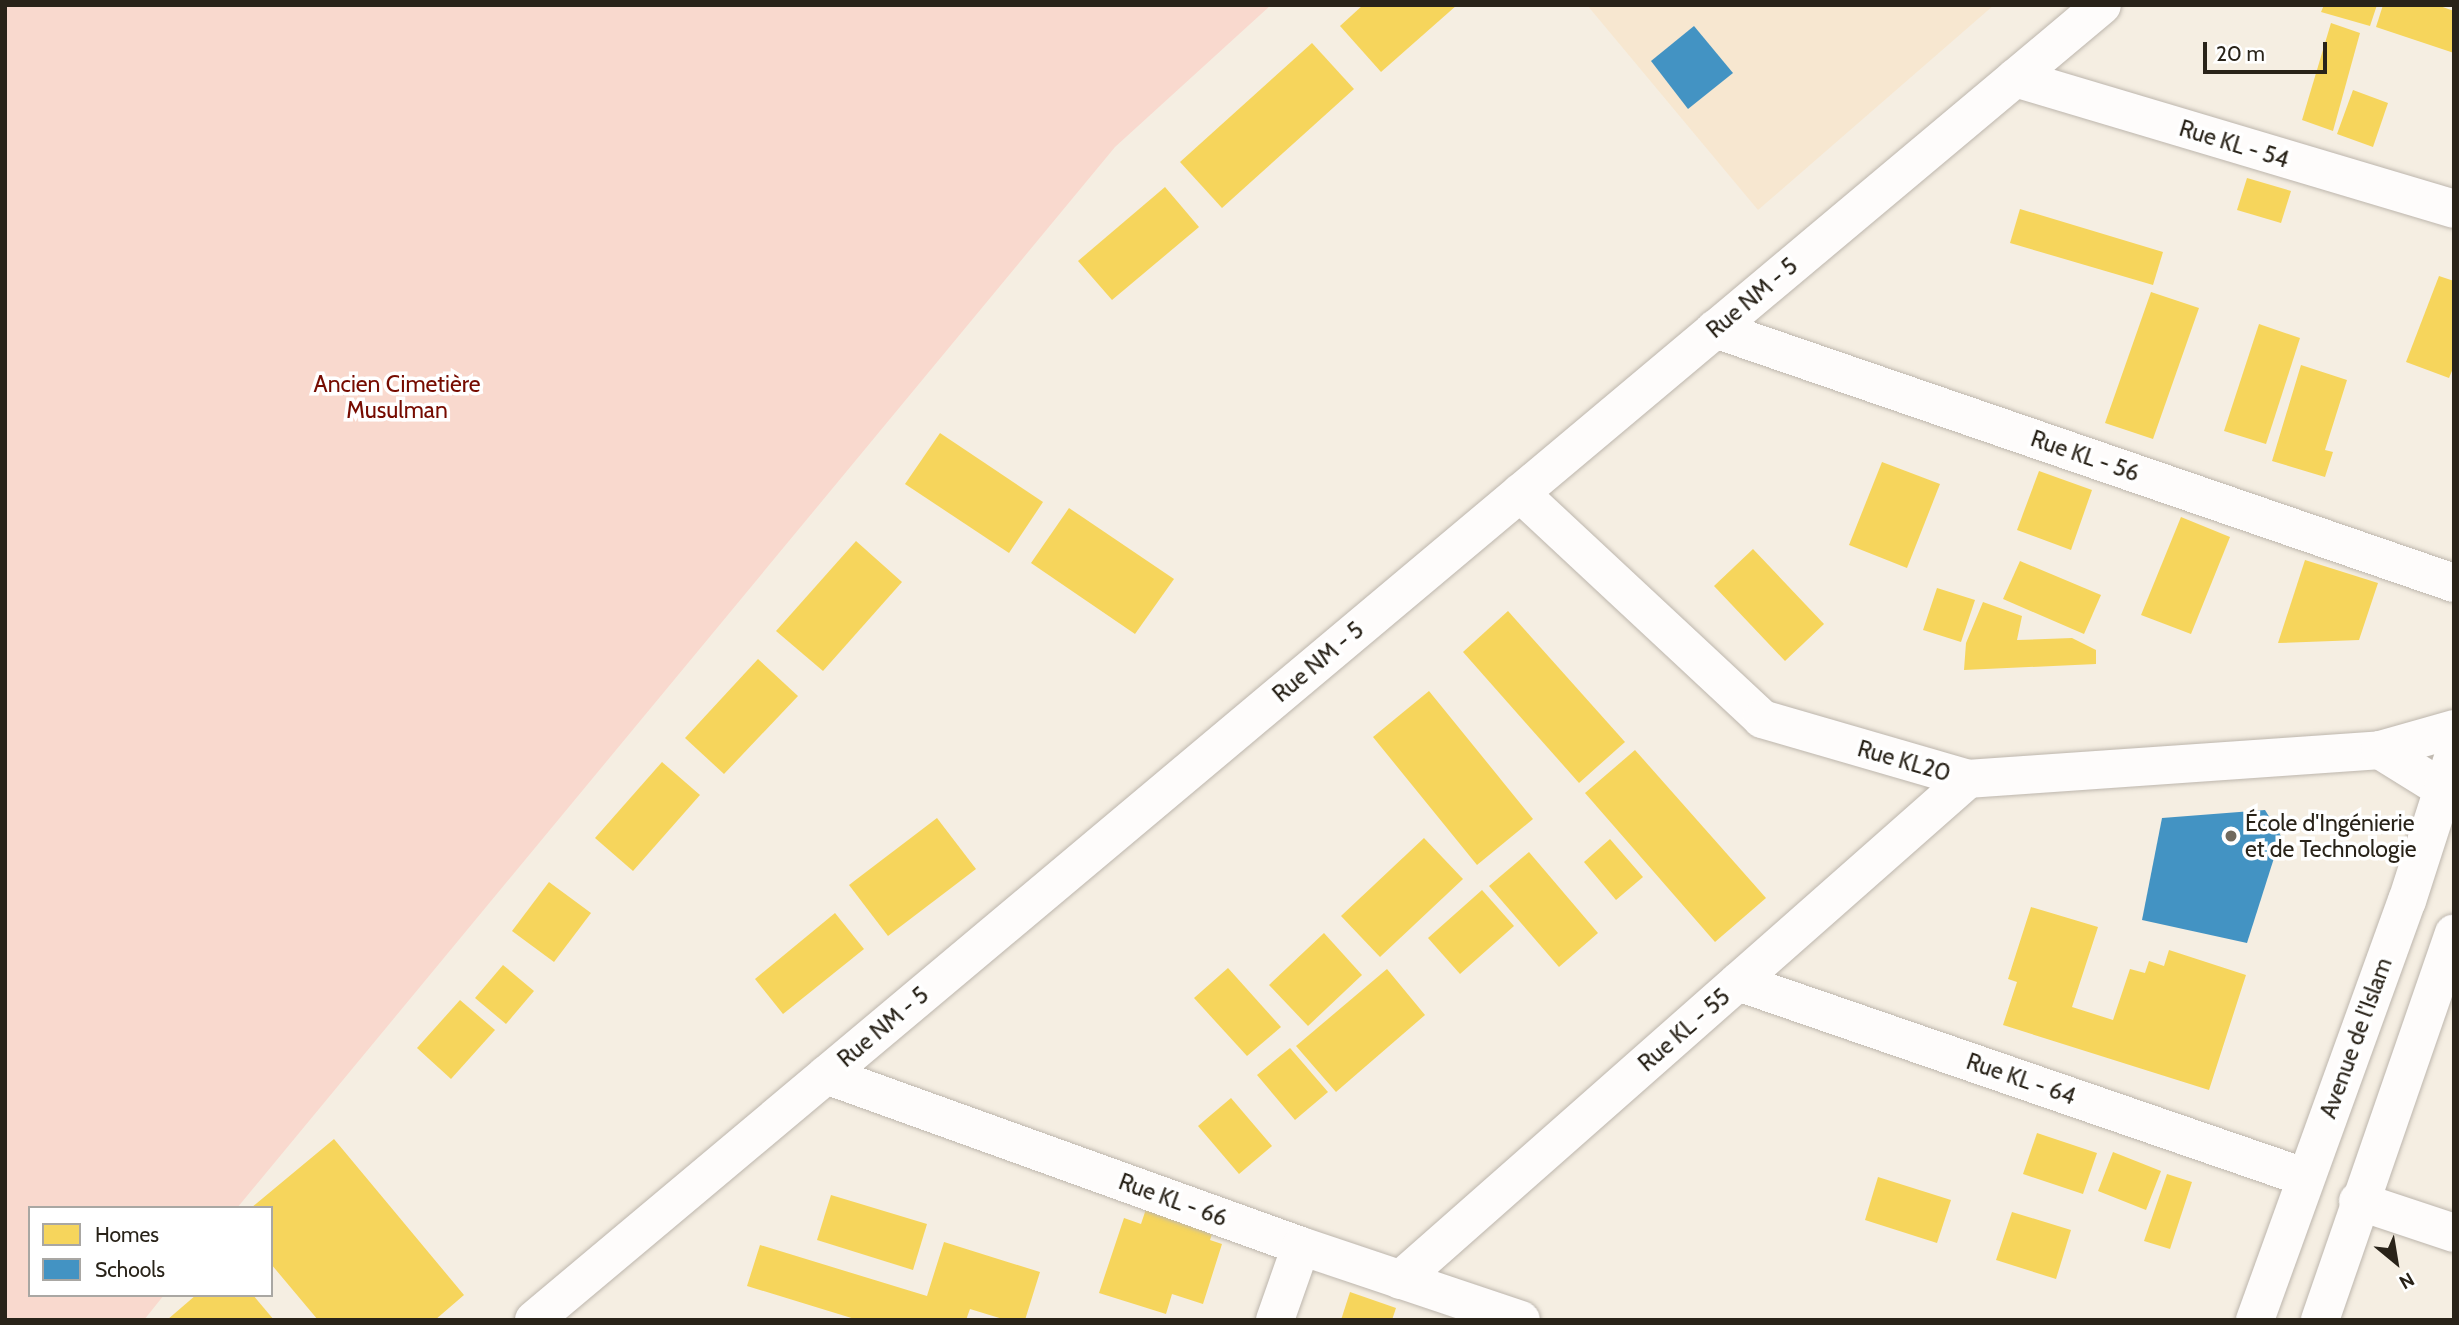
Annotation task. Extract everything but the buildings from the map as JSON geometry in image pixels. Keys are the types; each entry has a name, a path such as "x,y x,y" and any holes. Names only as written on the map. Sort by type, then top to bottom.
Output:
{"street":[{"name":"Rue NM - 5","path":"534,1320 2102,5"},
{"name":"Rue KL - 54","path":"2015,78 2454,209"},
{"name":"Rue KL - 56","path":"1715,329 2454,583"},
{"name":"Rue KL20","path":"1520,493 1762,719 1968,779 2380,750 2454,729"},
{"path":"2380,750 2450,778"},
{"name":"Avenue de l'Islam","path":"2255,1320 2304,1177 2450,778"},
{"name":"Rue KL - 55","path":"1400,1280 1968,779"},
{"path":"2319,1320 2358,1202 2454,934"},
{"name":"Rue KL - 64","path":"1738,982 2304,1177"},
{"name":"Rue KL - 66","path":"826,1075 1301,1246 1521,1320"},
{"path":"2358,1202 2454,1233"},
{"path":"1275,1320 1301,1246"}],"shaded area":[{"path":"1587,5 1994,5 1758,210"}],"green space":[{"name":"Ancien Cimetière Musulman","path":"5,5 1271,5 1115,147 239,1206 28,1206 28,1297 162,1297 144,1320 5,1320"}],"place":[{"name":"École d'Ingénierie et de Technologie","path":"2231,836"}]}
